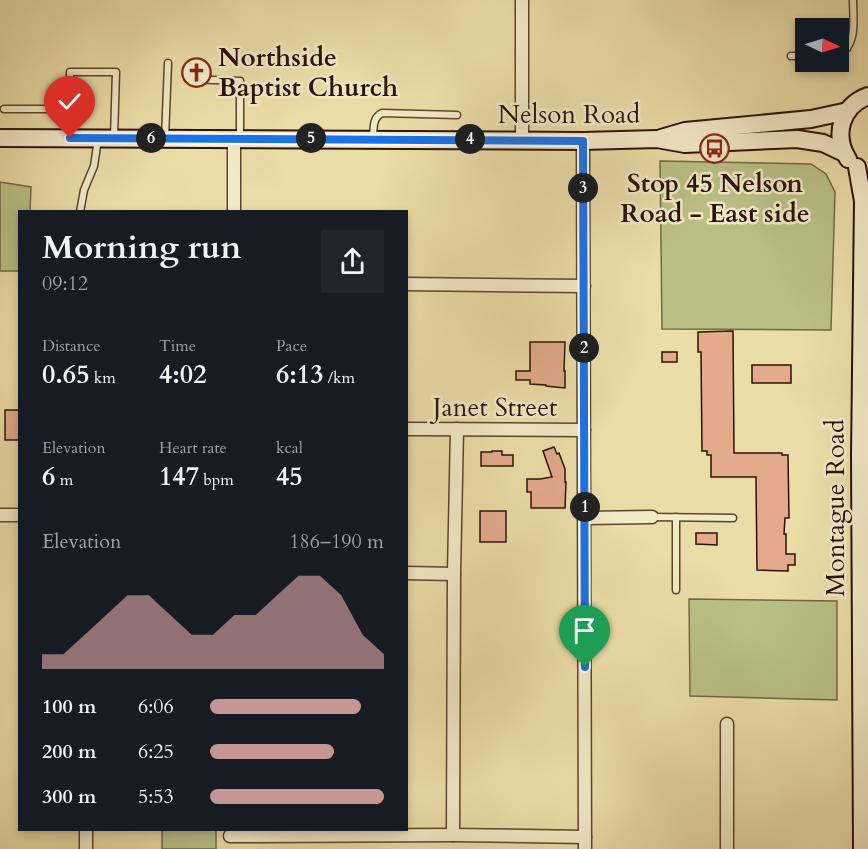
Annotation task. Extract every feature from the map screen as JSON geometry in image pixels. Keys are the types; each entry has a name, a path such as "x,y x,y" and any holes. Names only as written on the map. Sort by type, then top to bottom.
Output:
{"main road":[{"name":"Nelson Road","path":"657,140 685,131 812,119 861,98"},
{"path":"861,98 843,120 840,131 844,153 862,170"},
{"name":"Nelson Road","path":"0,138 657,140 685,144 797,139 823,143 844,153"},
{"name":"Montague Road","path":"862,170 860,397 865,668 862,849"}],"street":[{"path":"522,0 522,140"},
{"path":"234,210 237,138"},
{"path":"230,849 230,833 453,835 585,843 583,141"},
{"path":"408,284 584,286"},
{"name":"Janet Street","path":"408,429 584,429"},
{"path":"453,835 457,429"},
{"path":"0,515 18,515"},
{"path":"585,518 652,517"},
{"path":"408,573 454,574"},
{"path":"727,724 727,849"},
{"path":"86,831 86,849"}],"lane":[{"path":"849,45 852,39 853,0"},
{"path":"165,138 168,63"},
{"path":"70,138 70,72 116,72 106,138 84,190 80,210"},
{"path":"188,79 240,81 237,138"},
{"path":"4,109 70,109"},
{"path":"374,139 375,120 382,113 457,115"},
{"path":"652,517 733,518"},
{"path":"676,518 676,590"}],"green space":[{"path":"660,161 811,164 826,174 835,192 831,330 662,329"},
{"path":"0,182 31,187 30,210 18,210 18,271 0,271"},
{"path":"689,599 837,601 837,700 690,696"},
{"path":"162,831 216,831 216,849 162,849"}],"building":[{"path":"733,331 734,453 788,455 789,518 785,518 784,534 786,534 786,554 795,554 795,565 788,565 788,571 757,570 756,477 711,477 711,455 707,455 707,451 702,451 701,352 698,352 698,332"},
{"path":"530,342 565,342 565,388 530,384 530,380 516,380 516,371 530,371"},
{"path":"662,352 677,352 677,362 662,362"},
{"path":"752,365 791,365 791,383 752,383"},
{"path":"5,410 18,410 18,440 5,440"},
{"path":"554,447 565,469 565,508 531,508 531,492 527,492 527,479 552,477 543,451"},
{"path":"502,451 502,455 513,455 513,466 481,466 481,452"},
{"path":"480,511 506,511 506,542 480,542"},
{"path":"696,533 717,533 717,545 696,544"}],"place":[{"name":"Northside Baptist Church","path":"197,72"},
{"name":"Stop 45 Nelson Road - East side","path":"715,149"}],"route":[{"path":"70,138 583,141 585,667"}]}
